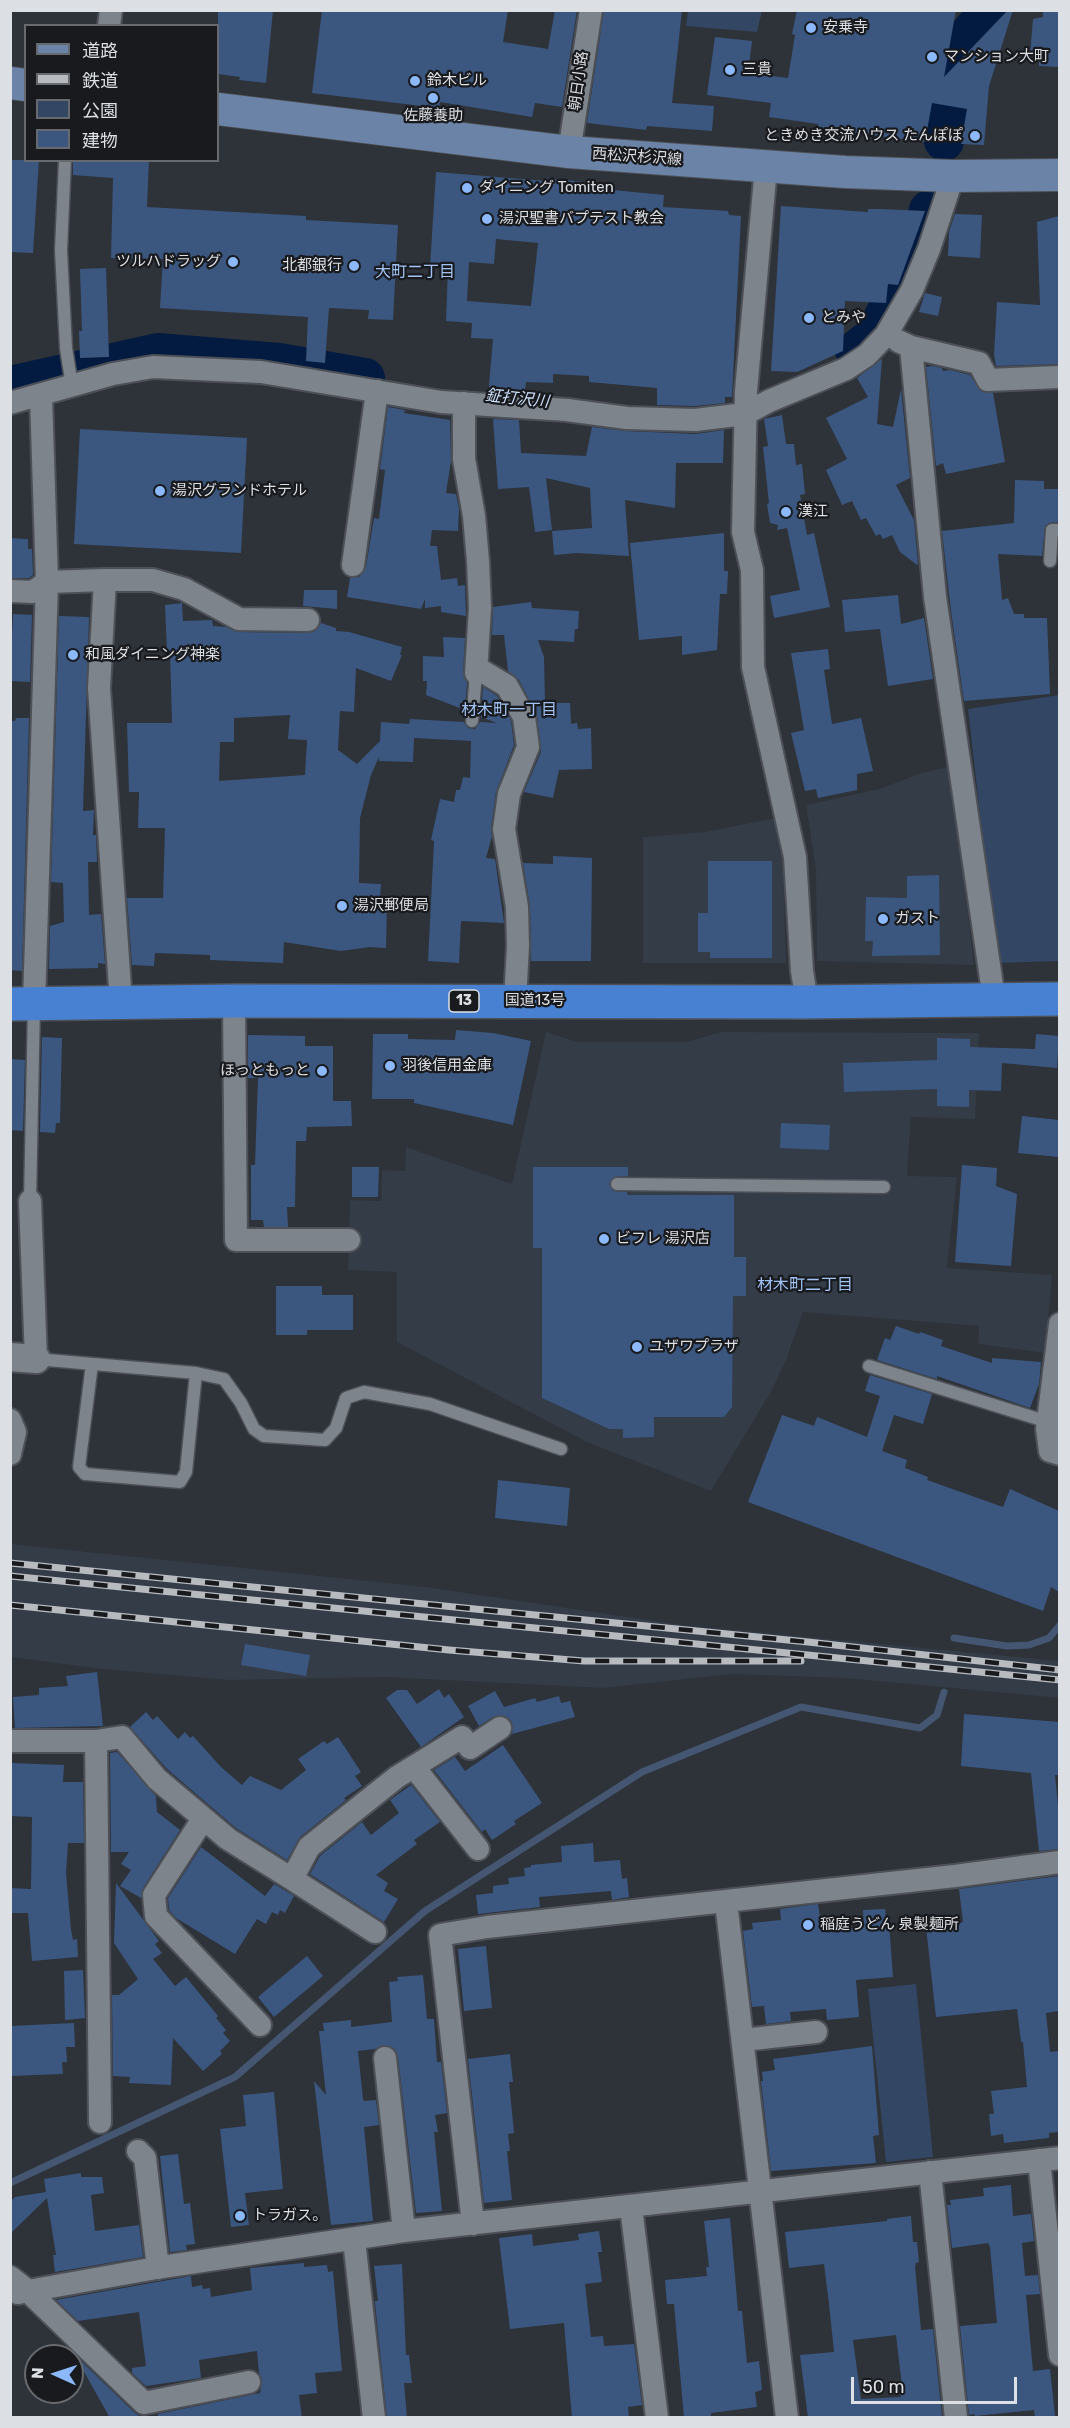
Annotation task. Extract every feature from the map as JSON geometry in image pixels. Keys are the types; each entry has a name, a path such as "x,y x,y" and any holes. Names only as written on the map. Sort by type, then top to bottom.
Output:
{"highway":[{"name":"国道13号","path":"22,1004 234,1001 807,1002 1059,999"}],"main road":[{"name":"西松沢杉沢線","path":"219,109 569,152 845,172 953,176 1059,175"}],"street":[{"name":"朝日小路","path":"569,152 591,10"},
{"path":"766,167 746,392 743,532 752,570 753,668 795,857 802,971 807,1002"},
{"path":"10,402 41,396 113,374 153,366 261,372 464,403 567,410 627,418 695,420 745,414 769,401 846,369 867,355 886,335 916,280 929,249 953,176"},
{"path":"886,335 911,347 979,363 988,380 1059,377"},
{"path":"911,347 935,597 994,999"},
{"path":"353,565 377,391"},
{"path":"22,1004 47,582 41,396"},
{"path":"464,403 464,459 474,516 478,561 480,608 476,670 507,686 524,717 528,747 509,794 504,829 517,907 518,946 515,1001"},
{"path":"105,580 99,688 121,1002"},
{"path":"10,591 33,592 47,582 153,580 184,589 239,619 308,620"},
{"path":"234,1001 236,1240 349,1240"},
{"path":"23,1358 30,1201"},
{"path":"1059,1324 1048,1422 1050,1451 1059,1454"},
{"path":"10,1420 15,1432 10,1455"},
{"path":"292,1879 309,1847 397,1777 462,1737 470,1748 500,1728"},
{"path":"10,1741 96,1741 123,1737 157,1779 228,1839 375,1932"},
{"path":"96,1741 100,2122"},
{"path":"414,1767 478,1849"},
{"path":"203,1819 154,1895 156,1916 260,2025"},
{"path":"473,2224 440,1935 487,1927 726,1902 1059,1862"},
{"path":"726,1902 787,2418"},
{"path":"743,2040 816,2032"},
{"path":"385,2058 404,2231"},
{"path":"138,2151 145,2158 158,2268"},
{"path":"16,2288 404,2231 1049,2159 1059,2355"},
{"path":"930,2172 956,2418"},
{"path":"631,2207 657,2418"},
{"path":"354,2240 374,2418"},
{"path":"16,2288 152,2410 249,2382"}],"lane":[{"path":"65,162 61,250 66,348 72,385"},
{"path":"1050,561 1052,530 1059,530"},
{"path":"472,721 476,670"},
{"path":"22,1004 30,1201"},
{"path":"617,1184 884,1187"},
{"path":"23,1358 196,1373 224,1379 241,1403 254,1430 264,1436 326,1440 336,1428 346,1398 364,1392 430,1404 561,1449"},
{"path":"92,1364 79,1467 86,1474 180,1482 186,1472 196,1373"},
{"path":"869,1366 1048,1422"}],"shaded area":[{"path":"950,766 974,965 817,961 816,870 806,805 879,789 919,774"},
{"path":"775,818 783,864 786,963 643,963 643,837 705,832"},
{"path":"546,1032 578,1042 687,1042 720,1032 979,1033 975,1119 911,1117 907,1176 957,1177 947,1268 1052,1275 1045,1353 978,1344 979,1326 803,1312 786,1360 772,1390 711,1491 587,1442 397,1342 397,1272 348,1270 350,1200 381,1201 382,1170 405,1171 406,1147 512,1184"},
{"path":"11,1544 426,1587 682,1625 1059,1661 1060,1698 845,1678 732,1674 603,1688 384,1677 229,1680 102,1669 11,1657"}],"green space":[{"path":"688,10 762,11 757,32 686,26"},
{"path":"1059,695 1059,961 997,963 968,709"},
{"path":"916,1984 933,2157 886,2162 868,1989"}],"building":[{"path":"218,10 273,10 266,83 239,80 240,77 219,74"},
{"path":"322,10 508,10 503,42 548,49 555,10 577,10 562,107 535,103 532,117 440,102 439,108 312,93"},
{"path":"604,10 682,10 672,103 714,106 712,131 647,126 646,130 587,123"},
{"path":"797,10 956,10 944,77 1008,10 1013,10 989,86 984,145 961,144 967,109 932,103 925,142 856,133 855,139 817,134 818,124 769,117 771,103 707,95 715,37 752,41 748,73 788,78 795,35 792,34"},
{"path":"1043,10 1059,10 1059,67 1039,66 1039,55 1030,55 1033,19 1043,17"},
{"path":"10,160 39,162 33,253 10,252"},
{"path":"73,162 149,162 147,207 306,216 306,220 398,225 393,320 368,319 369,310 329,308 325,363 306,361 308,317 160,308 163,259 111,258 113,178 73,175"},
{"path":"436,172 594,183 593,188 664,195 663,207 728,211 729,215 741,216 732,397 725,397 725,403 694,406 657,405 657,388 589,382 589,376 553,374 553,383 526,382 525,391 491,392 489,385 493,339 471,338 472,323 446,321 448,268 430,267","holes":["496,239 538,243 531,306 467,301 469,262 494,264"]},
{"path":"781,206 868,212 868,209 925,211 898,285 888,284 886,303 845,301 843,351 797,372 771,371"},
{"path":"955,214 982,215 980,258 948,256 949,232"},
{"path":"1059,216 1059,364 996,366 994,355 997,302 1040,305 1037,222"},
{"path":"106,268 109,357 80,358 79,331 82,331 80,269"},
{"path":"925,293 942,297 938,316 919,312"},
{"path":"882,359 877,424 893,427 901,389 910,478 896,485 914,520 917,565 900,552 892,535 883,539 880,534 876,536 866,518 861,520 852,501 842,505 826,470 847,459 826,418 868,397 857,378"},
{"path":"926,367 942,368 943,371 950,370 970,375 981,391 993,393 1005,462 946,474 943,463 936,466"},
{"path":"388,407 405,410 404,413 450,420 451,461 446,493 456,494 459,509 458,531 432,530 430,546 437,546 441,580 457,578 458,586 465,585 466,616 441,612 441,606 425,608 425,599 421,609 347,597 350,578 359,577 366,567 374,518 379,519 385,470 380,469"},
{"path":"782,415 786,444 794,444 796,465 802,464 805,494 800,495 807,535 814,533 830,607 774,618 770,596 800,590 787,528 777,530 778,525 770,523 767,504 769,503 763,447 768,446 764,419"},
{"path":"493,419 519,420 521,453 586,456 592,427 695,434 724,430 723,463 676,463 675,508 625,500 629,556 577,553 554,555 552,531 592,528 590,488 546,478 552,530 535,532 529,487 498,489"},
{"name":"湯沢グランドホテル","path":"80,429 247,438 241,553 74,544"},
{"path":"1015,480 1044,481 1044,489 1059,489 1059,522 1045,526 1042,556 998,554 1002,600 1008,598 1014,614 1024,614 1024,618 1047,618 1050,694 964,701 942,531 1014,523"},
{"path":"724,533 724,571 728,571 727,594 720,594 717,650 682,655 682,636 639,640 630,543"},
{"path":"10,538 28,539 28,549 32,549 33,575 29,578 10,578"},
{"path":"304,590 337,590 337,609 303,606"},
{"path":"898,595 901,624 924,618 933,679 888,686 880,629 845,632 842,600"},
{"path":"531,602 532,608 579,611 578,629 575,629 574,642 538,640 544,657 545,703 570,703 571,724 577,723 578,729 591,728 592,769 559,770 553,798 524,792 541,752 537,715 519,680 508,671 504,635 492,635 493,607"},
{"path":"182,603 183,621 212,620 213,626 226,627 238,632 308,633 315,631 321,623 336,628 336,631 349,632 402,647 400,655 402,655 391,681 356,668 354,712 340,711 338,750 357,764 380,741 381,722 409,724 410,719 464,722 468,728 475,729 480,722 497,723 481,717 483,687 497,696 511,721 514,745 496,792 491,827 492,836 486,858 495,859 504,923 461,921 459,963 428,961 434,841 431,840 440,799 454,802 456,790 460,790 463,777 470,778 471,741 414,738 413,762 379,761 379,757 371,775 360,818 359,883 381,884 380,901 387,901 386,948 370,947 341,951 284,942 283,963 210,960 210,955 155,953 154,966 132,965 127,898 163,898 165,828 138,828 139,792 129,792 127,723 172,723 170,651 167,651 165,605","holes":["290,715 288,739 307,740 305,775 219,781 220,742 234,742 234,718"]},
{"path":"13,614 32,615 30,682 10,681"},
{"path":"59,616 89,617 83,811 94,810 93,835 96,835 97,862 88,862 89,915 101,914 105,964 98,963 98,968 49,969 50,926 64,922 63,883 51,882"},
{"path":"443,637 465,638 463,672 467,683 465,710 426,695 427,681 423,681 423,656 444,657"},
{"path":"828,649 830,669 824,670 832,724 861,718 873,771 857,774 857,790 818,798 816,789 805,791 791,733 804,730 791,653"},
{"path":"16,718 29,718 22,971 10,970 10,721 15,721"},
{"path":"553,856 592,858 591,961 531,961 530,906 523,863 553,864"},
{"path":"708,861 772,861 772,958 710,958 710,952 698,952 698,913 708,913"},
{"path":"939,875 940,955 872,956 873,941 865,941 866,897 907,898 907,876"},
{"path":"456,1030 493,1033 531,1041 513,1125 414,1103 414,1099 372,1099 373,1034 408,1034 408,1039 455,1040"},
{"path":"1036,1034 1059,1036 1057,1068 1002,1063 1001,1091 969,1090 969,1107 937,1106 937,1089 844,1092 843,1063 937,1060 937,1038 970,1039 970,1047 1035,1049"},
{"path":"248,1035 305,1036 305,1046 333,1046 333,1101 351,1101 352,1126 307,1127 306,1141 296,1141 295,1207 287,1207 288,1227 264,1227 263,1220 251,1220 251,1165 255,1165 258,1078 248,1078"},
{"path":"42,1037 62,1038 60,1123 56,1123 55,1133 40,1132"},
{"path":"10,1059 25,1060 23,1131 10,1130"},
{"path":"1022,1116 1059,1120 1058,1157 1018,1153"},
{"path":"781,1123 830,1125 829,1150 780,1148"},
{"path":"962,1165 997,1168 996,1186 1017,1194 1011,1266 955,1262"},
{"path":"352,1167 379,1167 378,1197 352,1197"},
{"name":"ユザワプラザ","path":"533,1167 628,1167 628,1176 614,1177 609,1184 613,1191 627,1192 627,1195 734,1195 734,1257 746,1257 746,1296 733,1296 732,1407 724,1417 654,1417 654,1437 623,1438 623,1429 609,1429 542,1398 542,1248 533,1248"},
{"path":"276,1286 322,1286 322,1295 353,1295 353,1330 307,1330 307,1335 276,1335"},
{"path":"896,1326 943,1340 941,1346 992,1363 992,1358 1041,1362 1039,1384 1030,1408 937,1376 937,1379 877,1360 885,1338 890,1340"},
{"path":"870,1375 932,1394 923,1424 894,1415 882,1451 907,1460 905,1468 928,1477 927,1480 1003,1507 1010,1489 1059,1511 1059,1592 1051,1587 1043,1611 748,1502 782,1415 814,1426 817,1417 867,1437 880,1396 865,1391"},
{"path":"498,1480 570,1488 567,1526 495,1518"},
{"path":"245,1644 310,1655 306,1676 241,1665"},
{"path":"97,1672 103,1726 15,1728 13,1697 39,1695 39,1688 68,1686 66,1676"},
{"path":"439,1689 444,1698 449,1694 464,1717 421,1747 386,1698 397,1690 407,1690 417,1704"},
{"path":"495,1691 504,1707 535,1698 537,1702 559,1696 561,1703 570,1701 575,1717 512,1734 511,1721 505,1716 493,1717 479,1726 468,1706"},
{"path":"146,1712 153,1720 157,1716 178,1739 185,1732 190,1738 193,1736 221,1767 242,1785 250,1776 281,1790 306,1770 298,1759 324,1741 327,1744 338,1737 361,1772 355,1776 362,1786 344,1798 346,1800 300,1837 287,1860 236,1828 167,1769 130,1727"},
{"path":"964,1714 1059,1722 1059,1775 1055,1775 1059,1849 1039,1851 1031,1773 961,1766"},
{"path":"503,1745 542,1803 514,1821 516,1824 492,1840 485,1829 482,1832 434,1770 455,1757 465,1771"},
{"path":"117,1752 156,1796 157,1812 180,1830 143,1888 141,1898 120,1886 131,1870 121,1864 129,1852 111,1852 110,1753"},
{"path":"10,1763 64,1765 63,1782 83,1782 84,1843 68,1843 66,1873 71,1930 73,1940 77,1939 78,1957 32,1961 28,1913 10,1913 10,1888 31,1889 32,1817 10,1816"},
{"path":"411,1785 440,1822 414,1840 417,1844 376,1875 388,1883 384,1891 398,1899 384,1922 310,1874 320,1856 362,1822 371,1835 399,1813 390,1800"},
{"path":"593,1843 594,1862 620,1860 622,1879 627,1878 629,1897 612,1900 611,1891 539,1897 540,1907 478,1914 476,1895 493,1893 493,1886 509,1884 508,1878 525,1876 524,1868 531,1867 531,1865 562,1862 561,1846"},
{"path":"201,1847 265,1896 274,1884 294,1896 285,1913 280,1910 278,1915 272,1912 266,1924 257,1919 235,1954 176,1918 169,1910 168,1898"},
{"path":"1059,1876 1059,2011 1046,2013 1050,2052 1059,2051 1059,2132 1049,2133 1049,2138 1004,2143 1003,2134 991,2136 989,2114 994,2114 991,2091 1027,2087 1017,2009 936,2017 926,1927 963,1922 959,1889"},
{"path":"116,1883 159,1941 155,1944 162,1953 153,1959 175,1986 186,1977 218,2016 216,2018 226,2030 223,2033 230,2041 220,2051 222,2054 203,2071 173,2038 171,2085 129,2083 130,2077 113,2076 112,1995 119,1995 138,1979 114,1943"},
{"path":"818,1904 822,1931 864,1927 863,1910 885,1909 887,1924 889,1923 893,1977 856,1980 859,2017 827,2020 826,2009 790,2012 791,2021 766,2024 764,2006 752,2007 743,1931 753,1929 752,1923 781,1920 780,1909"},
{"path":"486,1946 492,2008 464,2011 458,1949"},
{"path":"307,1956 323,1976 274,2017 258,1997"},
{"path":"83,1970 85,2018 65,2020 64,1971"},
{"path":"423,1975 427,2019 434,2019 437,2062 441,2062 447,2113 435,2115 438,2132 434,2132 442,2211 416,2213 398,2057 394,2048 383,2045 375,2049 358,2051 363,2099 364,2101 376,2100 379,2125 364,2127 373,2221 331,2225 314,2081 326,2095 319,2031 324,2031 323,2023 351,2020 351,2027 392,2022 389,1982 398,1981 397,1977"},
{"path":"74,2023 75,2047 66,2047 67,2062 62,2062 63,2074 10,2076 10,2026"},
{"path":"872,2046 879,2135 873,2136 876,2163 771,2171 761,2081 763,2081 762,2072 775,2070 773,2059"},
{"path":"510,2054 513,2082 509,2082 514,2133 508,2134 510,2151 507,2151 512,2200 484,2203 468,2059"},
{"path":"274,2092 283,2189 245,2193 249,2225 231,2227 220,2129 246,2126 243,2095"},
{"path":"178,2154 184,2204 190,2203 195,2244 186,2245 187,2250 170,2252 160,2156"},
{"path":"81,2173 81,2177 102,2177 104,2193 91,2195 95,2231 139,2225 143,2257 55,2272 53,2255 56,2255 47,2198 10,2234 10,2202 15,2197 46,2192 44,2179"},
{"path":"1011,2185 1013,2216 1031,2214 1034,2241 1022,2243 1025,2276 1038,2275 1040,2294 1026,2295 1033,2371 1050,2369 1055,2416 1035,2418 1034,2410 969,2415 960,2326 997,2323 990,2247 988,2243 952,2248 947,2205 951,2205 950,2200 984,2196 983,2188"},
{"path":"911,2216 913,2242 917,2242 919,2262 915,2267 921,2330 933,2329 942,2417 808,2418 800,2355 834,2352 829,2304 824,2264 789,2268 785,2232 887,2221 887,2219","holes":["896,2335 902,2386 899,2386 901,2397 861,2399 853,2340"]},
{"path":"730,2218 738,2311 742,2311 747,2363 759,2361 762,2390 755,2392 757,2407 711,2413 711,2418 684,2418 674,2304 667,2304 665,2280 707,2276 706,2267 709,2267 704,2221"},
{"path":"599,2231 602,2252 598,2252 602,2282 585,2284 591,2337 603,2336 604,2346 634,2344 642,2405 628,2407 629,2418 572,2418 564,2323 510,2329 499,2238 532,2234 533,2246 579,2240 578,2234"},
{"path":"304,2263 304,2267 327,2265 328,2272 333,2271 342,2371 315,2373 317,2393 299,2395 302,2418 158,2418 158,2414 260,2393 262,2380 257,2351 199,2360 201,2378 146,2386 132,2373 132,2368 146,2366 139,2312 78,2321 56,2300 191,2276 192,2287 202,2285 203,2289 210,2288 211,2297 252,2290 250,2268"},
{"path":"402,2264 406,2355 409,2355 412,2383 404,2383 407,2418 387,2418 375,2303 378,2301 374,2266"},
{"path":"84,2364 142,2418 110,2418 84,2372"}],"waterway":[{"name":"鉦打沢川","path":"944,141 957,59 967,37 990,10"},
{"name":"鉦打沢川","path":"855,351 873,337 919,252 929,210"},
{"name":"鉦打沢川","path":"10,386 158,353 279,363 365,378"},
{"path":"954,1638 1007,1646 1029,1645 1049,1638 1060,1625"},
{"path":"10,2183 235,2077 425,1911 642,1772 801,1707 920,1728 937,1715 944,1692"}],"railway":[{"path":"10,1563 808,1642 1060,1670"},
{"path":"10,1576 1060,1680"},
{"path":"10,1605 449,1650 584,1661 801,1661"}],"place":[{"name":"安乗寺","path":"811,28"},
{"name":"マンション大町","path":"932,57"},
{"name":"三貴","path":"730,70"},
{"name":"鈴木ビル","path":"415,81"},
{"name":"佐藤養助","path":"433,98"},
{"name":"ときめき交流ハウス たんぽぽ","path":"975,136"},
{"name":"ダイニング Tomiten","path":"467,188"},
{"name":"湯沢聖書バプテスト教会","path":"487,219"},
{"name":"ツルハドラッグ","path":"233,262"},
{"name":"北都銀行","path":"354,266"},
{"name":"とみや","path":"809,318"},
{"name":"湯沢グランドホテル","path":"160,491"},
{"name":"漢江","path":"786,512"},
{"name":"和風ダイニング神楽","path":"73,655"},
{"name":"湯沢郵便局","path":"342,906"},
{"name":"ガスト","path":"883,919"},
{"name":"羽後信用金庫","path":"390,1066"},
{"name":"ほっともっと","path":"322,1071"},
{"name":"ビフレ 湯沢店","path":"604,1239"},
{"name":"ユザワプラザ","path":"637,1347"},
{"name":"稲庭うどん 泉製麺所","path":"808,1925"},
{"name":"トラガス。","path":"240,2216"}],"district":[{"name":"大町二丁目","path":"415,272"},
{"name":"材木町一丁目","path":"509,710"},
{"name":"材木町二丁目","path":"805,1285"}]}
